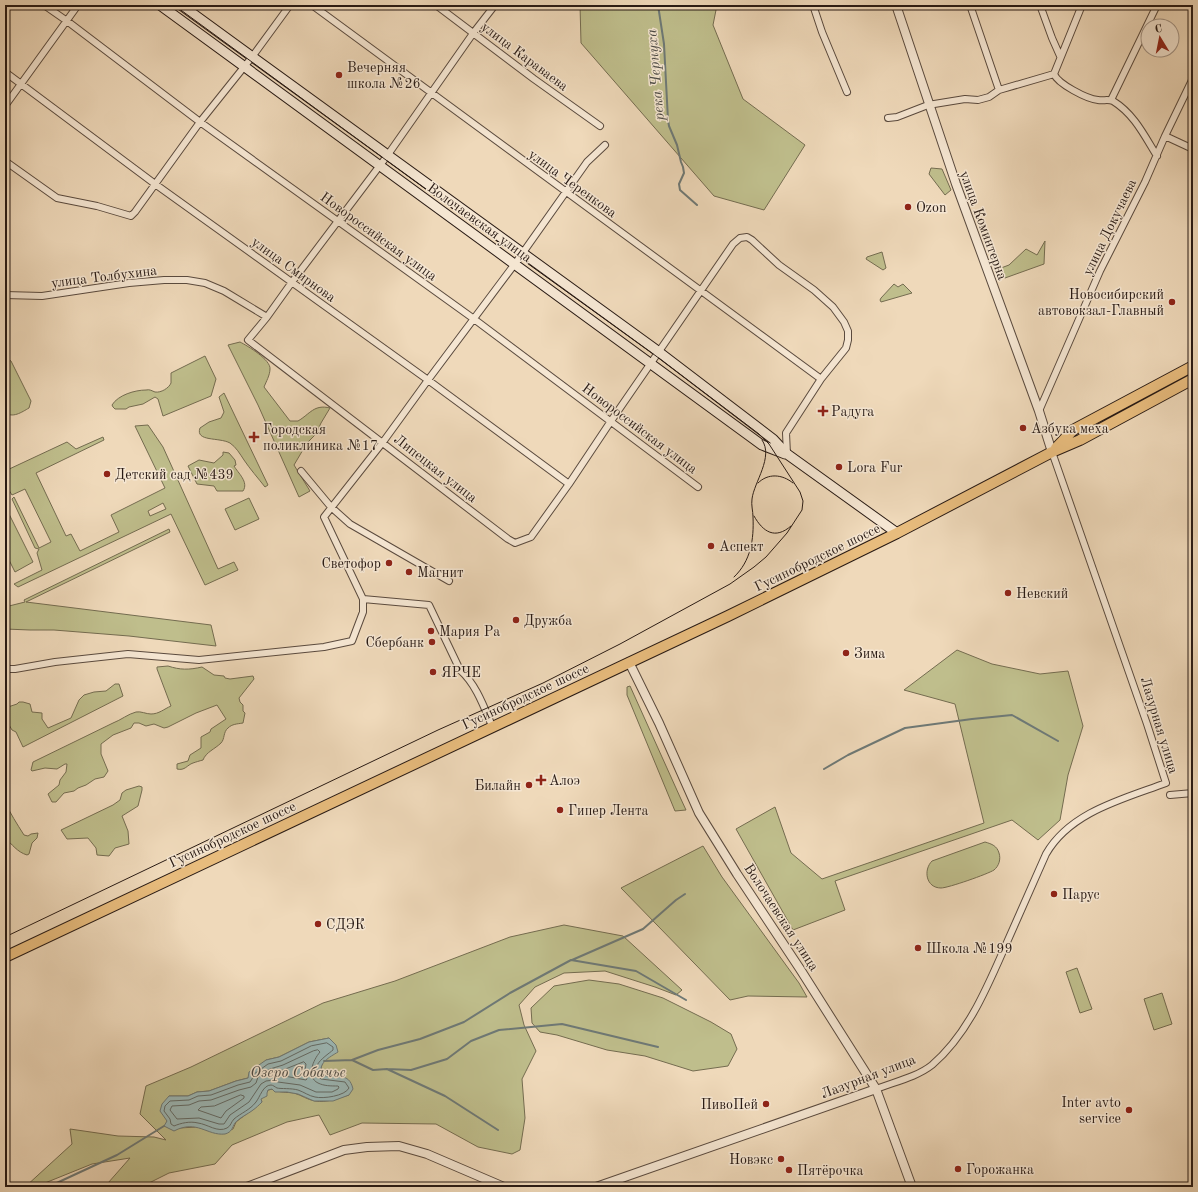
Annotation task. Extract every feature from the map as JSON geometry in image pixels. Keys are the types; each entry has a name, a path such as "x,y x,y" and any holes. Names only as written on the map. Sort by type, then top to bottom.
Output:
{"main road":[{"name":"Волочаевская улица","path":"160,5 762,445 787,454"},
{"name":"Волочаевская улица","path":"181,5 658,352 773,439 787,454 897,533"},
{"name":"Гусинобродское шоссе","path":"1052,452 1073,430 1193,366"},
{"name":"Гусинобродское шоссе","path":"5,956 735,612 897,533 1052,452 1080,440 1193,379"}],"street":[{"name":"Новороссийская улица","path":"44,5 200,122 474,319 698,487"},
{"path":"5,106 78,5"},
{"path":"5,161 57,198 97,206 131,216 200,122 252,57 290,5"},
{"name":"улица Черенкова","path":"312,5 821,379"},
{"name":"улица Караваева","path":"436,5 474,32 534,79 600,126"},
{"path":"267,317 337,221 387,156 474,32 495,5"},
{"path":"813,5 822,32 847,92"},
{"name":"улица Коминтерна","path":"896,5 928,105 986,268 1040,411 1052,452"},
{"path":"970,5 999,90"},
{"path":"1040,5 1060,56"},
{"path":"1082,5 1060,56 1054,74 1056,79 1083,95 1097,100 1111,100 1126,111 1138,126 1157,156"},
{"path":"1111,100 1157,5"},
{"name":"улица Смирнова","path":"5,72 155,184 428,380 569,484"},
{"path":"888,118 897,117 928,105 965,99 978,100 988,97 999,90 1054,74"},
{"name":"улица Докучаева","path":"1040,411 1100,271 1157,156 1193,78"},
{"path":"1165,136 1193,149"},
{"path":"5,669 15,669 55,662 128,654 198,660 324,647 352,641 363,612 363,599 324,517 383,442 515,265 567,193 587,162 605,145"},
{"path":"569,484 700,290 733,244 740,238 747,237 779,265 814,290 833,307 844,322 848,331 846,348 821,379 786,433 787,454"},
{"name":"улица Толбухина","path":"5,295 42,296 129,283 186,280 205,283 224,291 267,317"},
{"name":"Липецкая улица","path":"267,317 248,340 514,543 531,537 569,484"},
{"name":"Лазурная улица","path":"596,1187 876,1088 914,1074 930,1066 942,1055 960,1033 976,1008 992,977 1052,843 1068,827 1098,809 1166,783 1147,724 1052,452"},
{"path":"300,471 331,507 350,524 449,581"},
{"path":"363,599 429,605 460,670 470,681 492,726"},
{"name":"Волочаевская улица","path":"629,662 659,723 699,813 736,874 800,969 876,1088 912,1187"},
{"path":"1170,795 1193,793"},
{"path":"247,1187 344,1150 366,1147 399,1146 427,1154 504,1187"}],"shaded area":[{"path":"580,5 717,5 713,25 743,99 805,145 764,210 714,196 581,43"},
{"path":"931,168 942,169 951,190 945,195 929,174"},
{"path":"1045,241 1044,264 1005,278 998,274 1001,268 1009,265 1026,249 1037,255"},
{"path":"882,252 886,268 883,270 866,259 867,257"},
{"path":"894,284 898,287 903,284 912,293 881,302 881,298"},
{"path":"240,342 258,354 269,365 269,374 264,387 290,421 298,421 312,410 320,407 330,408 316,434 307,443 294,465 310,491 299,497 258,405 228,345"},
{"path":"205,356 216,379 211,396 163,416 158,399 155,397 143,404 126,409 115,409 113,407 112,405 118,398 132,392 149,390 160,392 164,390 171,383 171,373"},
{"path":"5,357 11,361 31,401 29,408 14,415 5,412"},
{"path":"224,393 268,485 265,487 238,451 230,443 204,437 199,432 200,428 209,422 221,418 224,412 219,397"},
{"path":"148,425 163,447 218,569 234,562 238,570 205,585 171,514 18,587 14,584 42,570 37,553 39,549 35,548 12,499 14,497 39,548 51,542 25,489 12,495 5,484 5,471 67,442 76,449 103,437 104,440 36,473 66,536 71,534 80,551 119,532 111,515 165,488 135,426","holes":["163,503 166,509 150,516 148,511"]},
{"path":"223,452 229,453 235,460 236,465 234,466 245,484 243,491 217,491 214,486 197,484 188,466 199,460 214,463 223,455"},
{"path":"249,498 259,519 235,530 225,509"},
{"path":"5,506 33,562 15,572 5,552"},
{"path":"169,529 170,532 26,602 211,625 216,646 129,636 54,630 5,629 5,607 25,602 24,600"},
{"path":"957,650 992,664 1040,674 1068,671 1083,726 1068,775 1060,820 1038,840 1012,820 835,881 845,910 793,930 736,829 775,807 791,853 822,879 984,823 955,704 904,690"},
{"path":"168,666 185,669 202,667 214,675 224,676 225,678 230,679 253,676 254,679 239,698 245,713 243,723 233,725 228,728 225,731 221,743 208,753 203,760 193,763 184,769 177,769 177,764 188,761 190,755 201,748 201,737 210,732 211,729 226,719 217,705 164,728 154,724 146,726 139,723 134,723 131,728 113,735 101,744 101,754 108,771 104,777 95,779 74,791 64,793 56,802 52,802 48,794 59,785 60,780 66,772 67,764 57,769 45,768 32,771 33,762 133,713 138,712 154,714 171,706 157,669 157,667"},
{"path":"115,684 119,684 123,696 23,747 16,732 12,730 5,718 5,708 19,702 23,702 30,704 32,712 42,713 42,719 48,728 71,718 79,700 84,695 106,691"},
{"path":"630,686 686,810 675,811 627,695 627,687"},
{"path":"139,786 142,787 142,790 138,806 122,816 128,831 129,844 115,848 109,856 97,855 96,848 88,838 67,839 61,830 113,805 120,800 122,793 126,790"},
{"path":"5,802 24,835 28,836 38,833 37,838 32,843 29,854 27,855 17,850 5,838"},
{"path":"985,842 994,846 999,853 999,862 994,870 941,888 932,885 929,882 927,873 929,865 932,861"},
{"path":"703,846 722,877 799,983 807,997 748,996 730,1000 621,888"},
{"path":"564,925 623,936 682,990 676,995 605,971 564,973 535,987 519,1005 524,1025 536,1051 522,1079 525,1118 520,1150 512,1154 478,1147 436,1124 362,1123 330,1135 319,1115 287,1122 232,1145 215,1164 169,1173 141,1187 118,1187 108,1183 130,1158 92,1164 35,1187 25,1187 72,1144 70,1129 118,1136 154,1137 166,1140 140,1114 146,1086 191,1067 323,1003 395,981 510,937","holes":["329,1038 333,1042 322,1063 322,1075 335,1077 349,1095 332,1100 315,1101 294,1093 280,1092 273,1089 268,1090 260,1099 262,1102 236,1122 233,1129 218,1133 197,1127 179,1128 174,1130 165,1126 167,1122 169,1096 188,1096 197,1092 209,1091 248,1078 266,1060 279,1057 309,1042"]},
{"path":"1077,968 1092,1009 1080,1013 1066,972"},
{"path":"589,980 619,984 663,998 711,1022 731,1034 737,1049 728,1066 693,1071 645,1056 607,1050 557,1035 540,1032 532,1023 531,1008 554,986"},
{"path":"1162,993 1172,1024 1154,1030 1144,999"}],"water":[{"name":"Озеро Собачье","path":"329,1038 336,1045 338,1052 325,1061 321,1067 322,1075 341,1077 348,1080 353,1089 349,1095 333,1101 314,1101 298,1094 275,1092 272,1089 268,1090 267,1096 261,1099 262,1102 259,1105 237,1121 230,1131 225,1134 213,1133 195,1127 182,1128 174,1131 164,1126 167,1121 160,1111 162,1104 169,1096 188,1096 197,1092 209,1091 248,1078 249,1072 266,1060 279,1057 309,1042"}],"waterway":[{"name":"река Чернуха","path":"658,5 664,44 668,120 677,145 684,173 679,184 680,190 697,205"},
{"path":"824,769 848,755 905,728 972,719 1012,715 1058,741"},
{"path":"572,960 643,929 685,894"},
{"path":"352,1060 378,1050 420,1039 464,1022 510,993 571,960 636,971 686,1000"},
{"path":"387,1069 411,1070 447,1059 471,1041 499,1030 562,1024 658,1047"},
{"path":"324,1061 352,1060 373,1070 387,1069 445,1096 498,1130"},
{"path":"48,1187 117,1155 164,1126"}],"tram line":[{"path":"5,937 438,730 543,683 620,644 730,584 754,567 766,557 787,533 802,510 803,501 800,492 769,444 759,434 656,356 174,5"},
{"path":"734,577 740,571 748,557 752,541 753,492 765,462 766,454 762,440"},
{"path":"758,483 771,476 780,476 793,483"},
{"path":"754,516 761,526 770,532 780,533 791,526"}],"place":[{"name":"Вечерняя школа №26","path":"339,75"},
{"name":"Ozon","path":"908,207"},
{"name":"Новосибирский автовокзал-Главный","path":"1172,302"},
{"name":"Радуга","path":"823,411"},
{"name":"Азбука меха","path":"1023,428"},
{"name":"Городская поликлиника №17","path":"254,437"},
{"name":"Lora Fur","path":"839,467"},
{"name":"Детский сад №439","path":"107,474"},
{"name":"Аспект","path":"711,546"},
{"name":"Светофор","path":"389,563"},
{"name":"Магнит","path":"409,572"},
{"name":"Невский","path":"1008,593"},
{"name":"Дружба","path":"516,620"},
{"name":"Мария Ра","path":"431,631"},
{"name":"Сбербанк","path":"432,642"},
{"name":"Зима","path":"846,653"},
{"name":"ЯРЧЕ","path":"433,672"},
{"name":"Алоэ","path":"541,780"},
{"name":"Билайн","path":"529,785"},
{"name":"Гипер Лента","path":"560,810"},
{"name":"Парус","path":"1054,894"},
{"name":"СДЭК","path":"318,924"},
{"name":"Школа №199","path":"918,948"},
{"name":"ПивоПей","path":"766,1104"},
{"name":"Inter avto service","path":"1129,1110"},
{"name":"Новэкс","path":"781,1159"},
{"name":"Горожанка","path":"958,1169"},
{"name":"Пятёрочка","path":"789,1170"}]}
